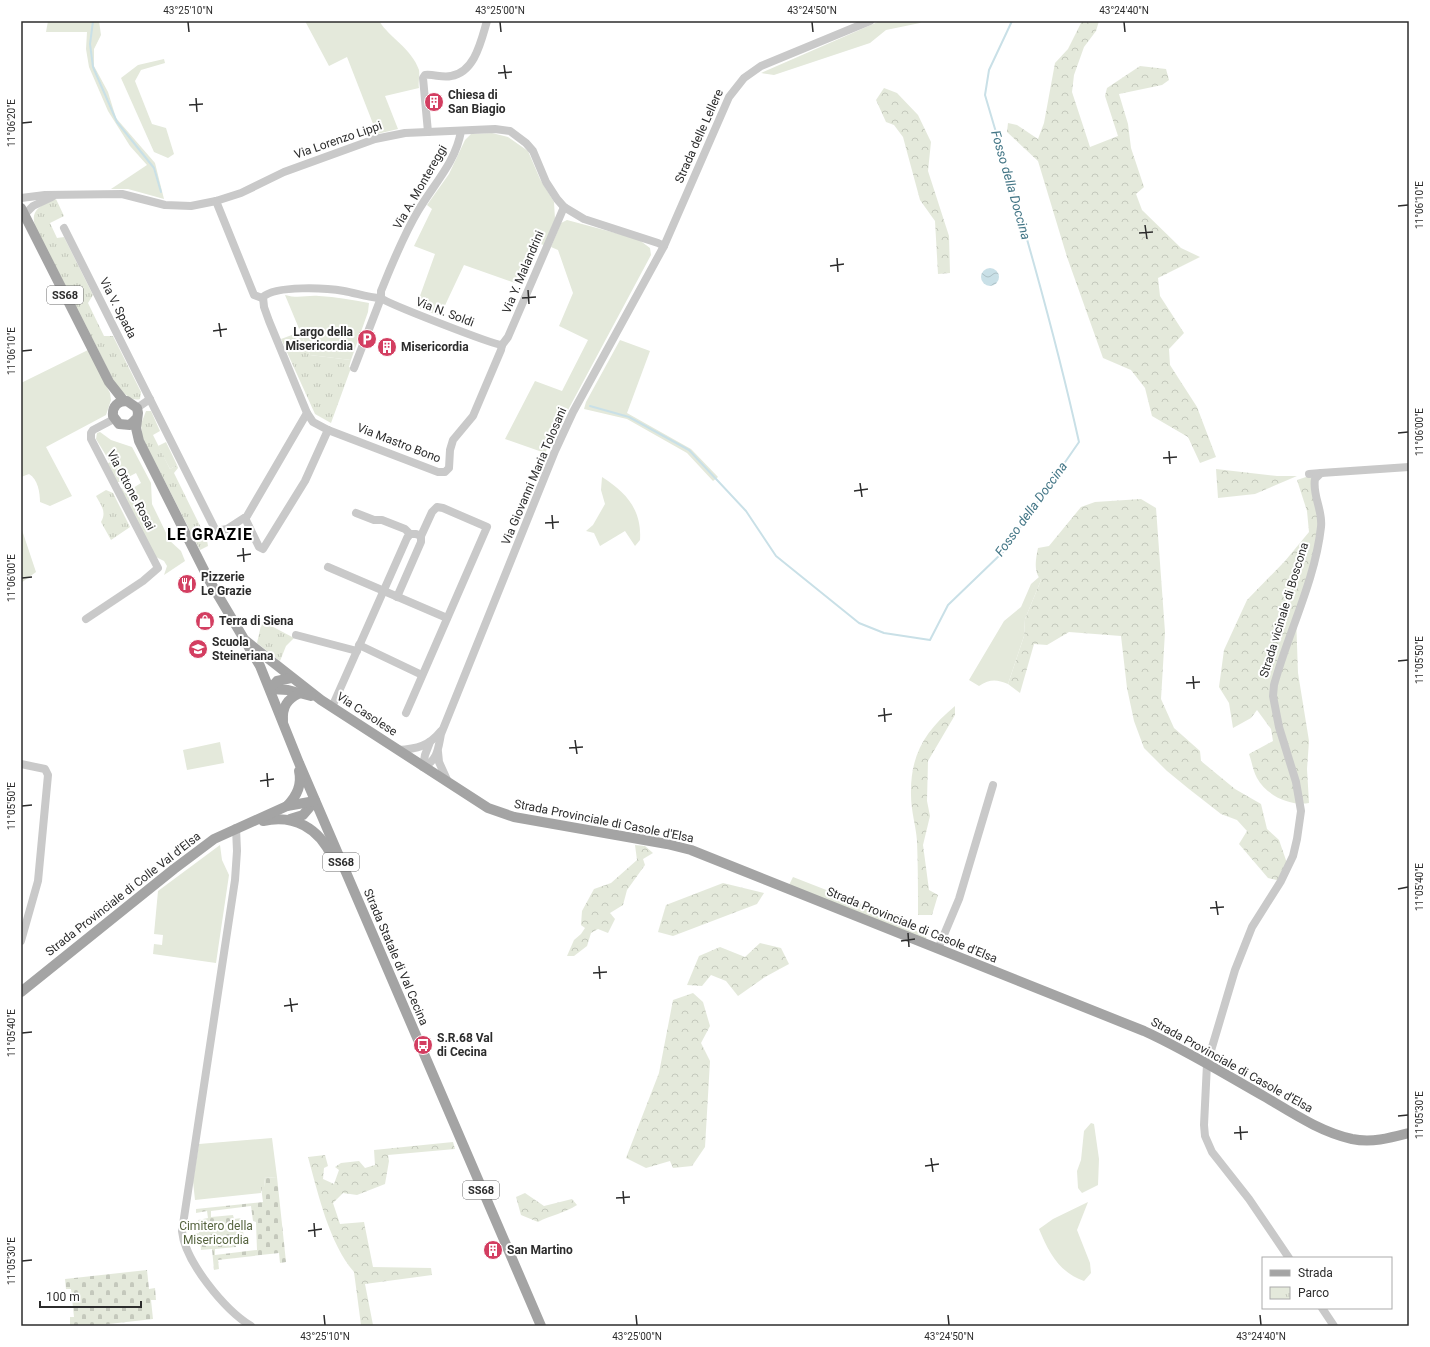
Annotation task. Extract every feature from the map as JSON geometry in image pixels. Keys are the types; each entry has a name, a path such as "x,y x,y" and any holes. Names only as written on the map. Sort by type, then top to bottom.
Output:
{"main road":[{"name":"SS68","path":"23,212 119,404 131,402 136,408 136,428 139,441"},
{"path":"114,419 113,412 119,404"},
{"name":"SS68","path":"114,419 120,424 127,426 139,441 228,615 246,641 260,666 294,753"},
{"path":"127,426 136,419"},
{"name":"Via Casolese","path":"246,641 291,678 321,700 398,750"},
{"path":"270,689 277,681 291,678"},
{"name":"Via Casolese","path":"270,689 288,690 321,700"},
{"path":"284,727 283,712 285,705 291,698 300,693"},
{"name":"Strada Provinciale di Casole d'Elsa","path":"398,750 485,806 507,815 691,850 1144,1031 1169,1042 1304,1120 1328,1132 1353,1139 1377,1141 1409,1133"},
{"path":"287,806 295,797 300,781 294,753"},
{"name":"Strada Statale di Val Cecina","path":"294,753 541,1326"},
{"name":"Strada Provinciale di Colle Val d'Elsa","path":"21,992 193,854 220,835 287,806 315,801"},
{"name":"Strada Provinciale di Colle Val d'Elsa","path":"247,824 267,820 289,820 303,816 315,801"},
{"name":"Strada Provinciale di Colle Val d'Elsa","path":"289,820 310,828 323,841 367,922"}],"street":[{"path":"428,132 423,78 425,75 433,74 449,76 466,69 479,47 487,21"},
{"name":"Strada delle Lellere","path":"664,246 722,110 739,83 750,73 769,62 870,21"},
{"name":"Via Lorenzo Lippi","path":"21,198 122,194 165,205 178,206 216,201 241,194 284,172 375,139 405,133 495,129 510,132 519,136 533,151 551,191 564,207 584,219 664,246"},
{"name":"Via A. Montereggi","path":"381,298 382,288 406,233 420,208 446,170 461,131"},
{"name":"Via Lorenzo Lippi","path":"23,212 54,196"},
{"path":"216,201 254,295 262,298 269,321 307,412 245,518 258,546 263,549 305,481 328,430"},
{"name":"Via Y. Malandrini","path":"502,345 508,337 564,207"},
{"name":"Via V. Spada","path":"64,228 216,531 222,531 245,518"},
{"name":"Via Giovanni Maria Tolosani","path":"423,767 432,762 438,751 445,725 561,437 664,246"},
{"name":"Via N. Soldi","path":"262,298 265,295 278,291 314,288 338,290 381,298 385,302 502,345"},
{"path":"354,368 381,298"},
{"name":"Via Mastro Bono","path":"307,412 313,422 328,430 438,472 445,472 449,468 450,450 453,440 473,416 502,345"},
{"path":"136,408 150,399"},
{"name":"Via Ottone Rosai","path":"86,619 143,581 158,568 91,439 93,430 114,419"},
{"path":"1309,474 1409,467"},
{"name":"Strada vicinale di Boscona","path":"1288,1257 1249,1199 1207,1144 1204,1126 1207,1064 1236,970 1252,927 1281,881 1296,847 1300,811 1296,782 1279,727 1273,696 1274,685 1314,563 1321,526 1320,509 1314,486 1315,479 1321,473"},
{"path":"397,597 420,546 421,536 432,512 437,507 443,508 487,527 406,713"},
{"path":"356,513 374,520 382,520 405,529 410,534 421,536"},
{"path":"332,707 410,534"},
{"path":"328,567 447,618"},
{"path":"296,635 358,648 422,675"},
{"name":"Via Giovanni Maria Tolosani","path":"398,750 417,748 430,742 445,725"},
{"name":"Via Giovanni Maria Tolosani","path":"423,767 430,742"},
{"name":"Via Giovanni Maria Tolosani","path":"438,751 439,762 448,783"},
{"path":"21,764 45,769 48,775 38,881 21,941"},
{"path":"938,949 958,902 993,785"},
{"path":"236,828 237,859 235,880 182,1231 186,1248 191,1259 224,1304 237,1317 251,1326"},
{"path":"1323,1309 1334,1326"}],"green space":[{"path":"48,21 99,21 101,35 94,49 94,66 108,92 116,118 155,163 164,199 128,189 111,189 147,165 130,146 108,111 89,67 86,49 87,32 46,32"},
{"path":"305,21 379,21 406,50 416,63 419,70 419,88 385,96 398,129 377,134 347,57 329,66"},
{"path":"880,21 922,21 920,23 886,30 870,43 774,75 761,73"},
{"path":"1082,21 1099,21 1096,31 1084,47 1074,75 1072,92 1090,147 1118,136 1105,96 1107,88 1140,66 1166,69 1169,80 1162,85 1119,94 1128,124 1131,148 1144,187 1136,194 1142,210 1181,248 1200,257 1158,278 1160,296 1184,333 1169,349 1170,365 1197,407 1216,457 1200,463 1188,437 1152,416 1145,388 1131,370 1103,358 1067,257 1038,161 1007,132 1008,123 1017,125 1038,139 1044,123 1055,63 1068,49"},
{"path":"164,59 165,63 141,70 135,81 152,124 166,128 174,154 168,158 154,152 121,78 138,65"},
{"path":"884,88 897,93 918,115 931,142 928,171 949,236 950,273 938,274 935,221 920,200 903,137 894,125 886,122 876,100"},
{"path":"492,133 508,137 528,151 540,179 554,202 555,219 544,245 537,243 518,284 464,265 440,316 416,307 435,254 414,246 432,209 427,205 449,174 465,140 471,134"},
{"path":"56,199 64,216 50,223 57,238 64,237 93,295 88,303 104,336 113,336 141,392 140,399 137,400 130,398 116,385 35,226 34,215 38,208"},
{"path":"567,220 638,239 650,248 651,255 545,453 505,439 535,381 562,391 588,340 559,326 573,293 558,250 551,247 561,223"},
{"path":"285,295 294,297 325,296 369,303 368,312 351,360 310,355"},
{"path":"300,332 310,355 351,360 349,367 351,368 331,423 315,414 281,339"},
{"path":"620,340 650,351 627,413 691,449 718,477 713,481 687,453 627,419 584,409 586,402"},
{"path":"88,350 110,393 111,400 106,415 46,447 72,496 50,506 40,502 38,486 32,476 29,474 21,477 21,383"},
{"path":"146,411 151,411 160,431 153,435 170,469 177,465 178,468 174,473 207,540 208,546 200,550 140,433 142,432 141,424"},
{"path":"100,432 111,440 132,447 151,483 152,504 170,541 181,551 185,561 164,575 167,566 164,561 156,557 120,489 122,488 125,493 141,483 136,473 117,482 107,464 110,462 96,439 97,433"},
{"path":"166,442 177,465 170,469 158,446"},
{"path":"1216,469 1277,476 1297,476 1255,494 1218,498"},
{"path":"1309,476 1315,479 1321,526 1296,616 1298,673 1309,741 1307,769 1309,803 1302,804 1287,801 1273,795 1261,784 1256,775 1249,754 1273,741 1271,729 1257,710 1251,718 1233,728 1229,703 1219,687 1224,650 1247,600 1285,561 1309,532 1307,511 1297,480"},
{"path":"602,477 625,496 635,511 640,529 640,540 635,546 625,531 600,546 594,533 586,531 593,525 605,504 601,490"},
{"path":"106,490 113,493 130,527 111,540 101,522 103,512 96,496"},
{"path":"1141,499 1156,508 1165,632 1161,699 1174,728 1200,751 1201,761 1235,789 1261,804 1267,829 1279,840 1288,866 1281,881 1268,878 1239,844 1247,831 1237,820 1221,814 1167,771 1144,748 1134,721 1127,688 1121,636 1069,632 1047,645 1034,644 1020,693 1008,684 1024,636 1025,619 1041,580 1036,569 1038,548 1049,546 1081,507 1095,502"},
{"path":"21,527 36,572 21,583"},
{"path":"1039,577 1041,580 1025,619 1024,636 1008,684 993,680 979,686 969,680 1004,621 1021,607 1031,584"},
{"path":"262,621 294,638 286,646 280,661 257,643"},
{"path":"955,706 955,715 928,761 927,801 930,816 923,845 929,890 938,895 932,915 918,915 917,841 911,795 913,768 921,745 935,725"},
{"path":"220,742 224,763 187,770 183,750"},
{"path":"220,845 222,860 229,875 216,963 153,954 154,944 162,945 163,935 154,934 158,891"},
{"path":"635,845 645,846 653,853 643,859 645,865 627,890 623,905 610,913 615,919 608,933 598,929 591,933 587,946 574,956 567,956 574,940 585,928 581,925 582,911 594,889 611,883 637,860"},
{"path":"793,877 875,909 900,915 903,925 927,936 925,940 789,885"},
{"path":"723,883 764,893 757,904 673,936 658,932 666,905"},
{"path":"760,943 781,948 789,964 765,977 738,996 726,981 711,975 702,986 687,985 699,956 720,947 745,957"},
{"path":"693,993 703,1002 710,1026 701,1043 710,1061 705,1147 692,1166 673,1168 670,1161 646,1168 626,1158 659,1073 673,1000"},
{"path":"1091,1123 1094,1124 1099,1159 1098,1185 1082,1193 1078,1188 1077,1171 1081,1160 1084,1131"},
{"path":"272,1138 277,1177 264,1178 265,1187 261,1187 261,1193 195,1200 193,1181 199,1144"},
{"path":"453,1142 455,1149 388,1155 389,1161 385,1184 357,1195 343,1193 333,1203 340,1224 364,1222 373,1267 431,1268 432,1275 365,1284 373,1325 359,1326 361,1325 354,1272 338,1247 325,1217 308,1157 325,1155 328,1166 324,1168 323,1179 334,1184 339,1170 335,1167 341,1163 359,1161 365,1168 375,1165 374,1150"},
{"name":"Cimitero della Misericordia","path":"277,1177 286,1262 280,1263 279,1253 218,1260 219,1269 214,1270 212,1249 201,1250 200,1237 192,1237 192,1234 199,1233 198,1220 208,1218 207,1211 196,1213 196,1209 263,1202 261,1187 265,1187 264,1178","holes":["251,1206 253,1221 256,1222 257,1250 215,1255 215,1249 236,1247 236,1242 244,1241 242,1218 234,1219 233,1215 211,1217 211,1211"]},
{"path":"525,1193 544,1206 572,1199 577,1205 538,1222 521,1215 516,1197"},
{"path":"1088,1202 1077,1230 1090,1263 1091,1273 1084,1281 1075,1277 1061,1267 1051,1254 1039,1229 1053,1219"},
{"path":"147,1270 149,1289 155,1288 156,1300 151,1300 153,1319 91,1326 70,1326 70,1317 74,1317 71,1289 66,1289 65,1279"}],"water":[{"path":"990,268 996,271 999,277 996,283 990,286 984,283 981,277 984,271"}],"waterway":[{"path":"93,21 90,44 93,67 117,122 154,168 161,192"},
{"name":"Fosso della Doccina","path":"590,406 629,417 689,450 746,511 776,556 859,623 884,633 930,640 948,605 1003,552 1079,442 1047,311 985,95 989,70 1012,21"}],"place":[{"name":"Chiesa di San Biagio","path":"434,102"},
{"name":"Largo della Misericordia","path":"367,339"},
{"name":"Misericordia","path":"387,347"},
{"name":"Pizzerie Le Grazie","path":"187,584"},
{"name":"Terra di Siena","path":"205,621"},
{"name":"Scuola Steineriana","path":"198,649"},
{"name":"S.R.68 Val di Cecina","path":"423,1045"},
{"name":"San Martino","path":"493,1250"}],"district":[{"name":"LE GRAZIE","path":"210,534"}]}
